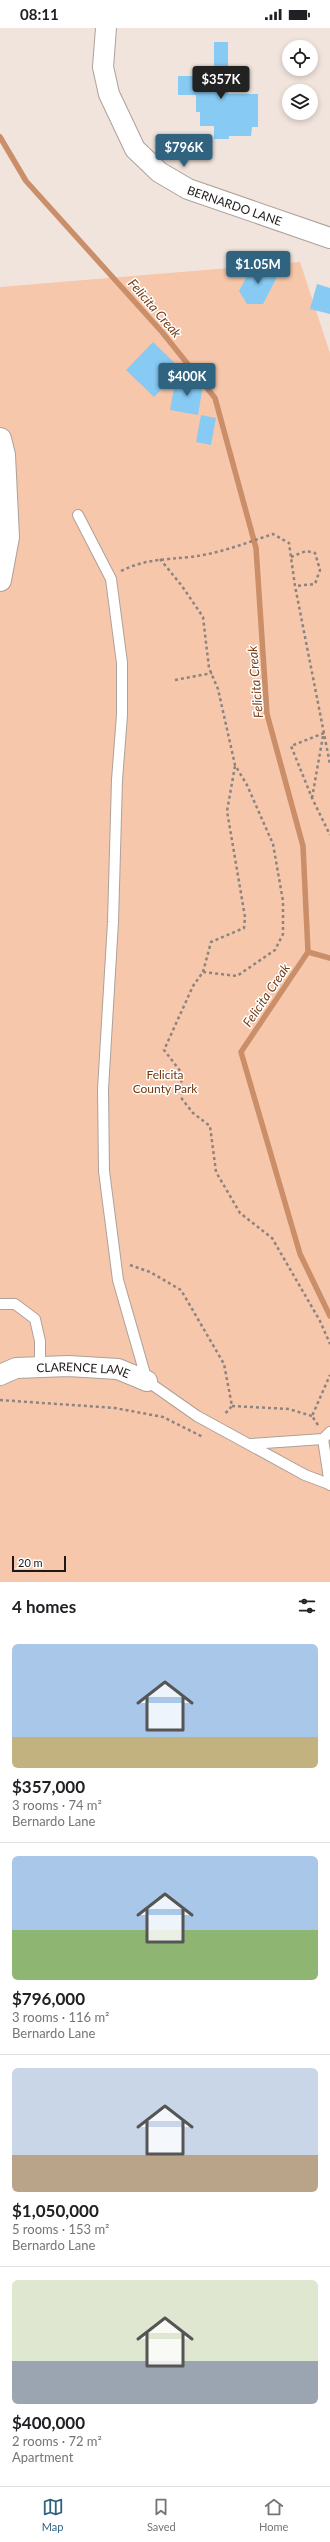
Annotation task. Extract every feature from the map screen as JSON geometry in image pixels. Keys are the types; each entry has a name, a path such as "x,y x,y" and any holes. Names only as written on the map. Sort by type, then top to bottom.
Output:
{"main road":[{"path":"0,439 4,455 3,481 8,537 0,580"}],"street":[{"name":"BERNARDO LANE","path":"106,28 103,67 109,94 135,149 159,172 188,189 330,238"},
{"name":"CLARENCE LANE","path":"6,1368 118,1368 147,1381"}],"lane":[{"path":"78,515 110,577 122,663 122,714 103,1089 104,1171 116,1268 147,1381 197,1416 305,1475 330,1484 326,1436 250,1444"},
{"path":"0,1304 15,1304 35,1319 40,1341 40,1367"}],"path":[{"path":"110,577 139,562 190,557 246,543 273,534 289,543 295,586 330,764"},
{"path":"291,557 306,550 315,553 320,570 314,584 295,586"},
{"path":"160,559 182,586 203,617 212,673 218,689 235,765 247,785 273,844 283,901 283,934 275,950 237,976 203,972"},
{"path":"175,680 212,673"},
{"path":"324,734 291,746 312,798 330,835"},
{"path":"312,798 324,734"},
{"path":"235,765 227,810 245,917 244,928 211,942 203,972 193,986 164,1050 181,1072 182,1099 193,1113 210,1126 216,1172 240,1213 272,1238 320,1320 330,1344"},
{"path":"116,1268 129,1265 150,1272 181,1290 224,1364 232,1406"},
{"path":"312,1416 330,1375"},
{"path":"0,1400 90,1405 156,1416 208,1439"},
{"path":"232,1406 290,1408 312,1416 326,1436"},
{"path":"221,1419 232,1406"}],"green space":[{"name":"Felicita County Park","path":"300,262 330,353 330,1582 0,1582 0,287"}],"building":[{"path":"214,42 228,42 228,94 258,94 258,127 252,127 251,136 229,136 229,139 214,139 214,126 200,126 200,112 196,112 196,95 178,95 178,76 214,76"},
{"path":"254,263 278,275 263,304 247,304 239,291"},
{"path":"317,284 330,288 330,314 310,309"},
{"path":"153,342 181,369 154,397 126,370"},
{"path":"176,377 203,385 198,415 170,410"},
{"path":"201,415 216,418 211,445 196,442"}],"waterway":[{"name":"Felicita Creak","path":"0,137 26,181 162,332 215,398 256,548 267,714 303,846 308,952 241,1052 300,1254 330,1316"},
{"path":"308,952 330,958"}]}
